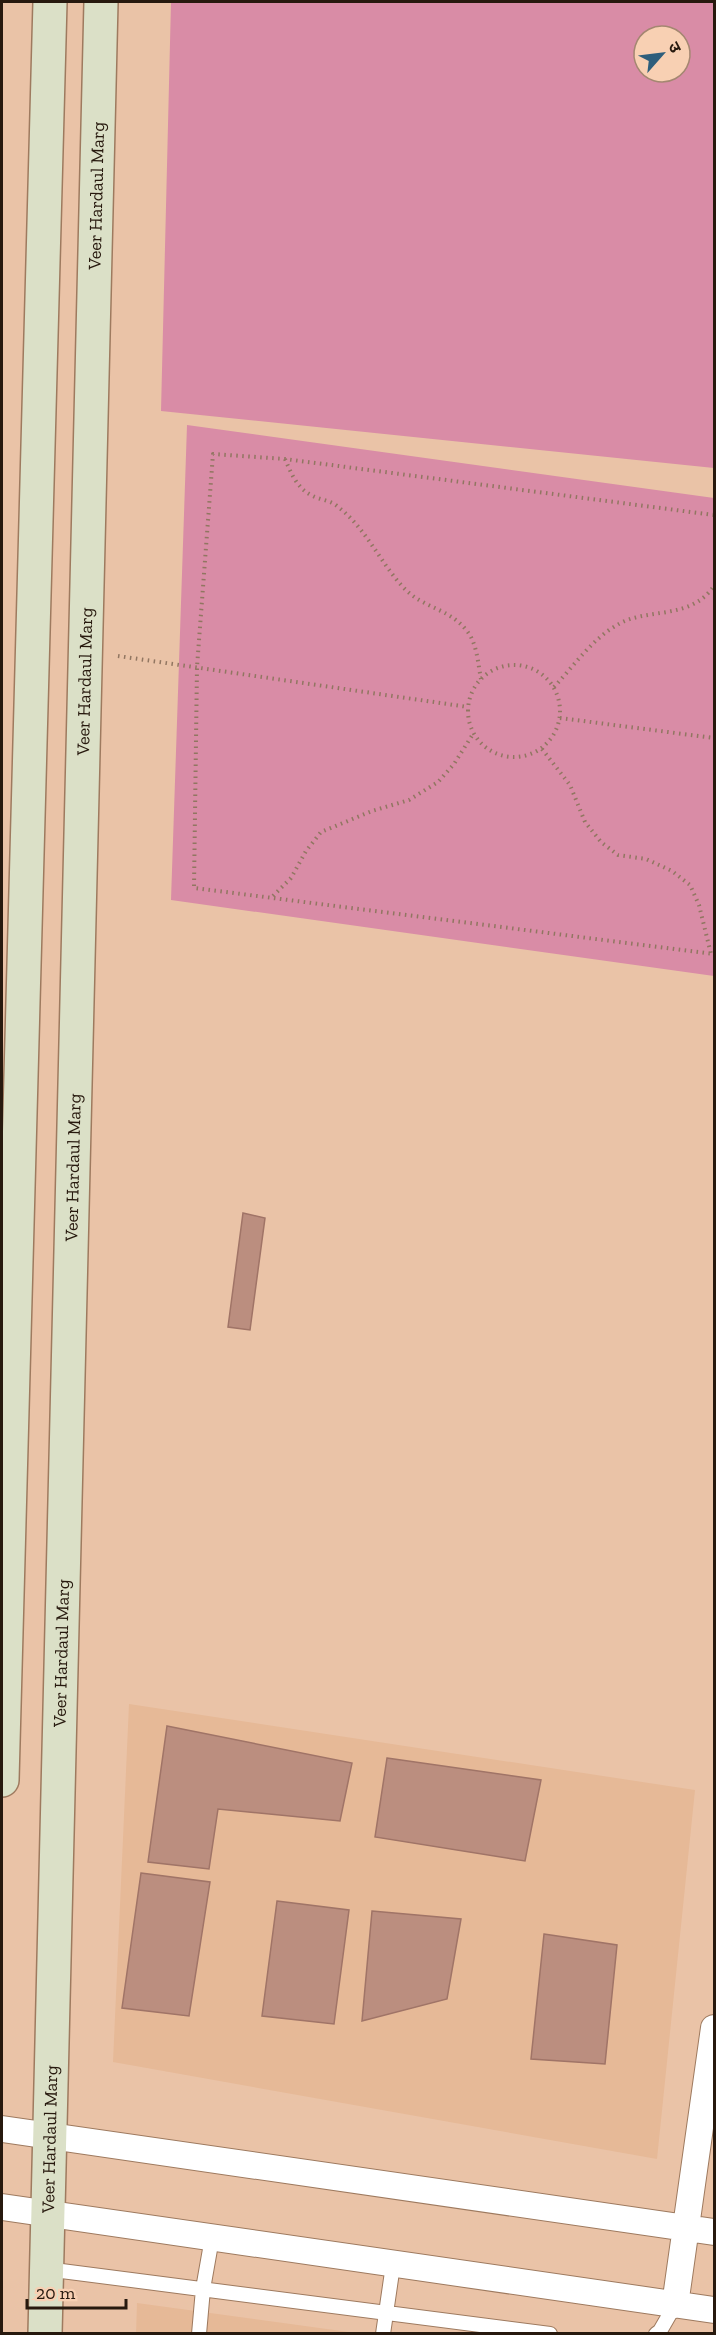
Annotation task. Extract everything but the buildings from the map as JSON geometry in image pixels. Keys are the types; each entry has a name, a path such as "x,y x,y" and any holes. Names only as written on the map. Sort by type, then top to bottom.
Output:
{"street":[{"path":"2,1780 50,2"},
{"name":"Veer Hardaul Marg","path":"45,2334 101,2"},
{"path":"675,2305 714,2028"},
{"path":"2,2129 714,2232"},
{"path":"2,2207 714,2310"}],"lane":[{"path":"199,2334 203,2289 212,2238"},
{"path":"383,2334 393,2265"},
{"path":"46,2269 550,2334"},
{"path":"656,2334 675,2305"}],"path":[{"path":"542,749 570,785 585,822 601,842 618,855 646,859 672,872 690,885 699,905 713,954 194,888 197,667 213,454 285,459 714,515"},
{"path":"285,459 295,481 310,495 335,504 361,529 403,587 416,599 453,616 469,633 481,679"},
{"path":"554,687 603,635 619,623 678,611 709,594 714,586"},
{"path":"87,651 468,707"},
{"path":"519,665 539,672 554,687 559,702 560,718 554,735 542,749 524,757 505,757 486,749 473,734 468,707 472,691 481,679 498,668 519,665"},
{"path":"560,718 714,738"},
{"path":"273,897 291,878 306,851 321,832 372,811 409,800 438,782 454,764 473,734"}],"shaded area":[{"path":"171,2 714,2 714,468 161,411"},
{"path":"187,425 714,498 714,976 171,900"},
{"path":"129,1704 695,1790 657,2159 113,2062"},
{"path":"137,2303 356,2333 136,2334"}]}
